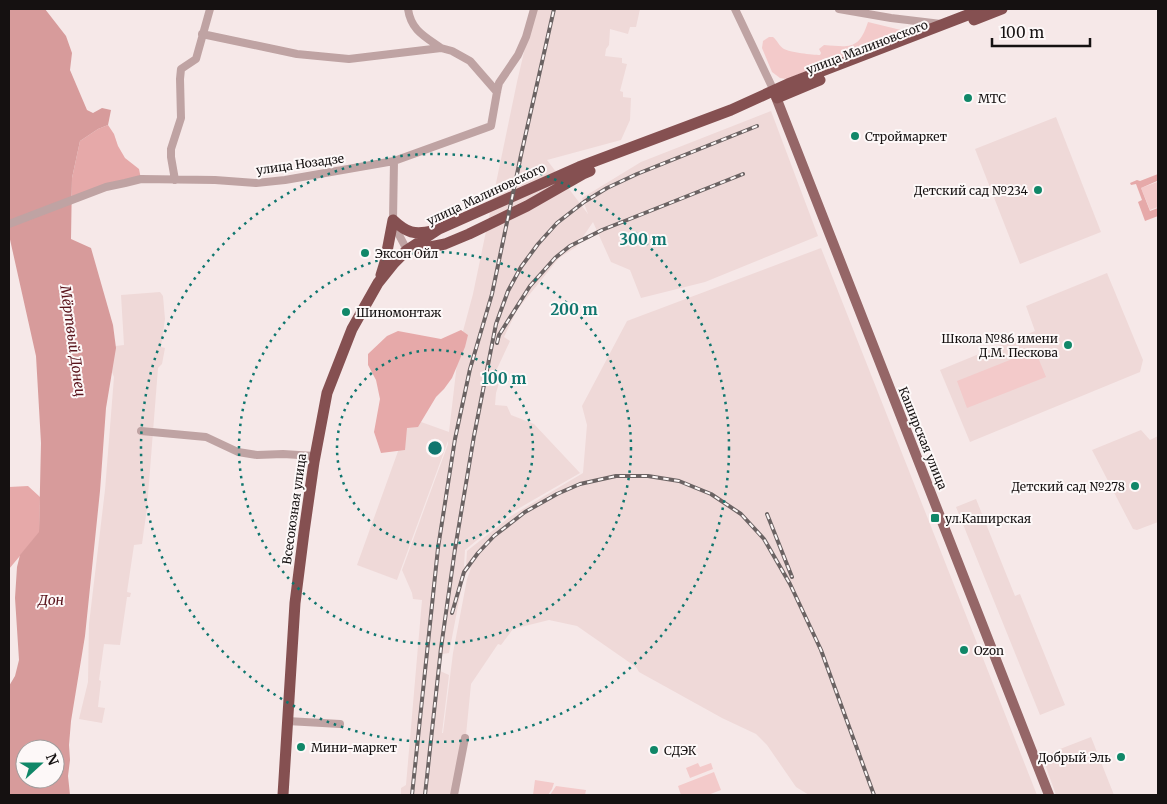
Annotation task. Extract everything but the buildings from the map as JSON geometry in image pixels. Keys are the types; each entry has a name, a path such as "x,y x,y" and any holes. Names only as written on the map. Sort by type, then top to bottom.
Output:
{"highway":[{"name":"улица Малиновского","path":"407,250 445,244 469,234 527,206 583,174 776,94 788,84 983,9"},
{"name":"улица Малиновского","path":"407,250 440,229 579,167 1002,9"},
{"path":"393,220 402,228 415,233 440,229"},
{"path":"378,283 385,262 393,220"},
{"name":"Всесоюзная улица","path":"283,795 295,603 315,456 327,393 352,328 378,283 407,250"}],"main road":[{"name":"Каширская улица","path":"776,94 1049,795"}],"street":[{"path":"175,180 171,149 182,118 180,79 182,68 196,59 210,9"},
{"path":"408,9 409,17 415,28 441,48"},
{"path":"497,92 499,83 518,55 526,37 534,9"},
{"path":"735,9 776,94"},
{"path":"840,9 891,18 943,24"},
{"path":"202,34 296,54 349,59 441,48 452,51 470,61 497,92"},
{"name":"улица Нозадзе","path":"9,224 106,187 141,180 215,180 256,183 285,180 394,161 492,126 497,92"},
{"path":"394,161 393,220 407,250"},
{"path":"141,431 206,437 238,452 257,455 315,456"},
{"path":"287,721 340,724"},
{"path":"454,795 465,738"}],"shaded area":[{"path":"534,9 640,9 636,27 630,27 628,34 610,29 609,45 606,49 605,56 622,58 622,63 627,64 620,91 623,92 623,97 631,98 630,120 621,140 547,160 588,214 582,198 641,162 771,111 818,236 705,282 641,298 630,270 611,262 593,222 576,247 559,258 517,310 504,337 510,341 496,371 502,373 496,393 495,405 507,406 511,415 534,424 580,473 509,514 465,550 464,566 469,568 463,580 449,653 442,654 440,671 449,675 442,733 453,653 467,579 471,568 466,566 467,551 511,516 583,473 587,425 582,406 627,321 821,248 1037,795 809,795 796,787 767,745 756,734 722,718 639,672 636,667 577,626 549,620 513,629 501,645 498,644 471,684 457,795 401,795 401,788 406,785 422,600 413,599 402,570 448,441 397,580 357,565 410,418 449,432 459,346 473,294"},
{"path":"868,22 905,31 901,35 786,79 780,78 772,72 762,48 763,41 773,37 782,48 787,50 820,55 819,49 824,45 847,46 857,42 865,31"},
{"name":"Детский сад №234","path":"1056,117 1101,232 1020,264 975,149"},
{"path":"108,125 125,158 139,169 141,179 72,200 72,178 80,141"},
{"path":"1158,174 1158,183 1157,181 1141,188 1150,211 1158,208 1158,216 1145,221 1138,202 1142,200 1136,184 1131,185 1130,183"},
{"path":"1157,182 1158,207 1150,210 1141,188"},
{"name":"Школа №86 имени Д.М. Пескова","path":"1107,273 1143,360 1140,372 970,442 940,370 1035,331 1026,306"},
{"path":"160,292 163,296 165,319 161,347 165,348 162,364 158,368 147,508 142,544 134,545 127,592 131,593 130,597 127,597 120,645 104,644 99,680 101,681 98,707 105,708 102,723 79,719 88,682 89,624 105,490 114,377 106,357 107,347 124,345 121,295"},
{"path":"461,330 468,335 452,378 436,397 418,427 407,428 405,450 381,453 374,432 380,399 376,380 368,365 368,354 387,336 398,331 441,339"},
{"path":"1035,350 1046,377 967,408 957,381"},
{"name":"Детский сад №278","path":"1141,430 1150,440 1158,436 1158,522 1137,530 1133,529 1092,450"},
{"path":"28,486 40,497 39,533 9,569 9,487"},
{"path":"976,499 1015,596 1020,594 1065,705 1040,715 956,507"},
{"path":"1091,737 1114,795 1056,795 1042,756"},
{"path":"698,763 700,767 711,763 713,769 690,778 686,768"},
{"path":"714,772 721,790 708,795 681,795 678,786"},
{"path":"535,780 554,783 548,795 533,795"},
{"path":"556,786 586,790 585,795 550,795"}],"water":[{"path":"9,9 45,9 66,36 72,53 70,70 87,110 93,113 102,108 111,110 108,125 80,141 72,178 71,239 91,248 113,325 116,348 106,408 100,491 85,636 71,721 68,776 70,795 9,795 9,686 15,676 19,660 15,598 17,567 20,555 39,532 41,443 36,356 9,235"}],"railway":[{"path":"412,795 438,548 455,439 470,369 492,294 554,9"},
{"path":"425,795 441,648 455,549 474,436 496,324 508,291 521,267 538,244 557,223 584,202 607,188 637,174 757,126"},
{"path":"497,343 499,335 530,286 555,258 570,246 602,230 743,174"},
{"path":"452,613 464,572 478,553 494,536 525,512 557,494 580,484 616,476 648,476 679,481 711,494 741,514 764,539 790,584 821,650 874,795"},
{"path":"767,514 792,577"}],"place":[{"name":"МТС","path":"968,98"},
{"name":"Строймаркет","path":"855,136"},
{"name":"Детский сад №234","path":"1038,190"},
{"name":"Эксон Ойл","path":"365,253"},
{"name":"Шиномонтаж","path":"346,312"},
{"name":"Школа №86 имени Д.М. Пескова","path":"1068,345"},
{"name":"Детский сад №278","path":"1135,486"},
{"name":"ул.Каширская","path":"935,518"},
{"name":"Ozon","path":"964,650"},
{"name":"Мини-маркет","path":"301,747"},
{"name":"СДЭК","path":"654,750"},
{"name":"Добрый Эль","path":"1121,757"}],"water label":[{"name":"Мёртвый Донец","path":"73,341"},
{"name":"Дон","path":"51,600"}]}
